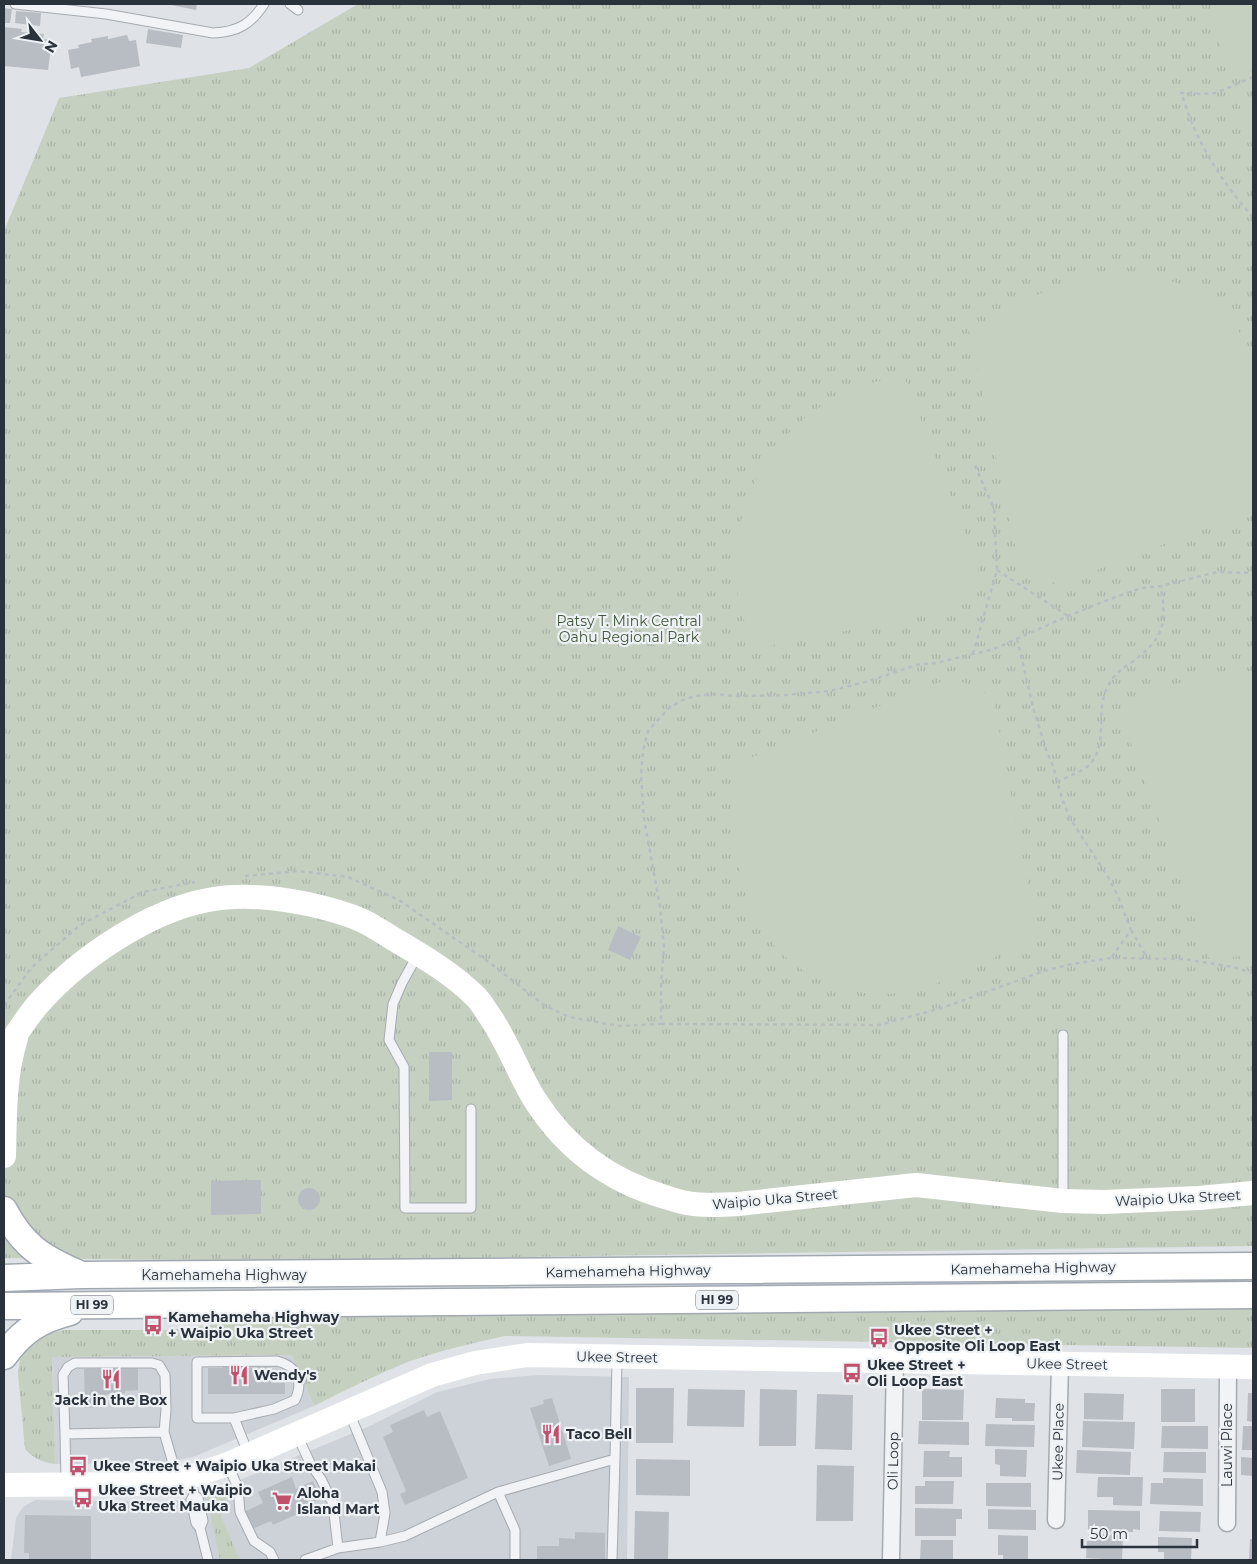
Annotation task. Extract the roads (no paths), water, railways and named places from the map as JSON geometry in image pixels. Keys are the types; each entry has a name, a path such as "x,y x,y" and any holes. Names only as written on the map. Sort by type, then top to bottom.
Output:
{"main road":[{"path":"4,1210 11,1224 33,1249 49,1261 82,1276"},
{"name":"Kamehameha Highway","path":"4,1278 1253,1266"},
{"name":"Kamehameha Highway","path":"4,1306 1253,1295"},
{"path":"4,1356 24,1332 51,1317 120,1305"}],"street":[{"name":"Waipio Uka Street","path":"4,1053 40,1002 69,973 104,946 171,910 208,900 249,897 284,899 320,907 361,920 452,976 477,998 499,1029 536,1101 563,1137 600,1169 627,1184 653,1194 686,1203 715,1205 916,1185 1063,1201 1103,1202 1199,1198 1253,1193"},
{"name":"Waipio Uka Street","path":"4,1156 4,1112 7,1081 17,1034"},
{"name":"Ukee Street","path":"4,1486 187,1484 432,1375 475,1363 527,1356 1253,1367"},
{"name":"Oli Loop","path":"891,1560 895,1362"},
{"name":"Ukee Place","path":"1056,1520 1060,1364"},
{"name":"Lauwi Place","path":"1227,1523 1228,1367"}],"lane":[{"path":"15,4 106,14 214,33 228,32 248,24 264,4"},
{"path":"418,954 393,1004 389,1040 404,1067 404,1208 471,1208 471,1109"},
{"path":"1063,1035 1063,1201"},
{"path":"612,1560 617,1356"},
{"path":"277,1361 286,1363 292,1369 299,1379 300,1390 295,1400 274,1409 234,1418 197,1418 197,1362 277,1361"},
{"path":"66,1484 64,1375 68,1367 75,1363 152,1363 159,1365 165,1374 166,1410 164,1432 187,1484 196,1523 200,1528 208,1560"},
{"path":"349,1412 382,1492 385,1513 380,1542"},
{"path":"234,1418 239,1460 238,1488 240,1512 254,1541 270,1552 274,1560"},
{"path":"65,1434 164,1432"},
{"path":"296,1435 310,1465 321,1478 333,1504 338,1548"},
{"path":"305,1560 338,1548 406,1536 498,1492 614,1459"},
{"path":"498,1492 515,1530 514,1560"}],"place":[{"name":"Kamehameha Highway + Waipio Uka Street","path":"153,1325"},
{"name":"Ukee Street + Opposite Oli Loop East","path":"879,1338"},
{"name":"Ukee Street + Oli Loop East","path":"852,1373"},
{"name":"Wendy's","path":"239,1375"},
{"name":"Jack in the Box","path":"111,1379"},
{"name":"Taco Bell","path":"551,1434"},
{"name":"Ukee Street + Waipio Uka Street Makai","path":"78,1466"},
{"name":"Ukee Street + Waipio Uka Street Mauka","path":"83,1498"},
{"name":"Aloha Island Mart","path":"282,1501"}],"park label":[{"name":"Patsy T. Mink Central Oahu Regional Park","path":"629,630"}]}
